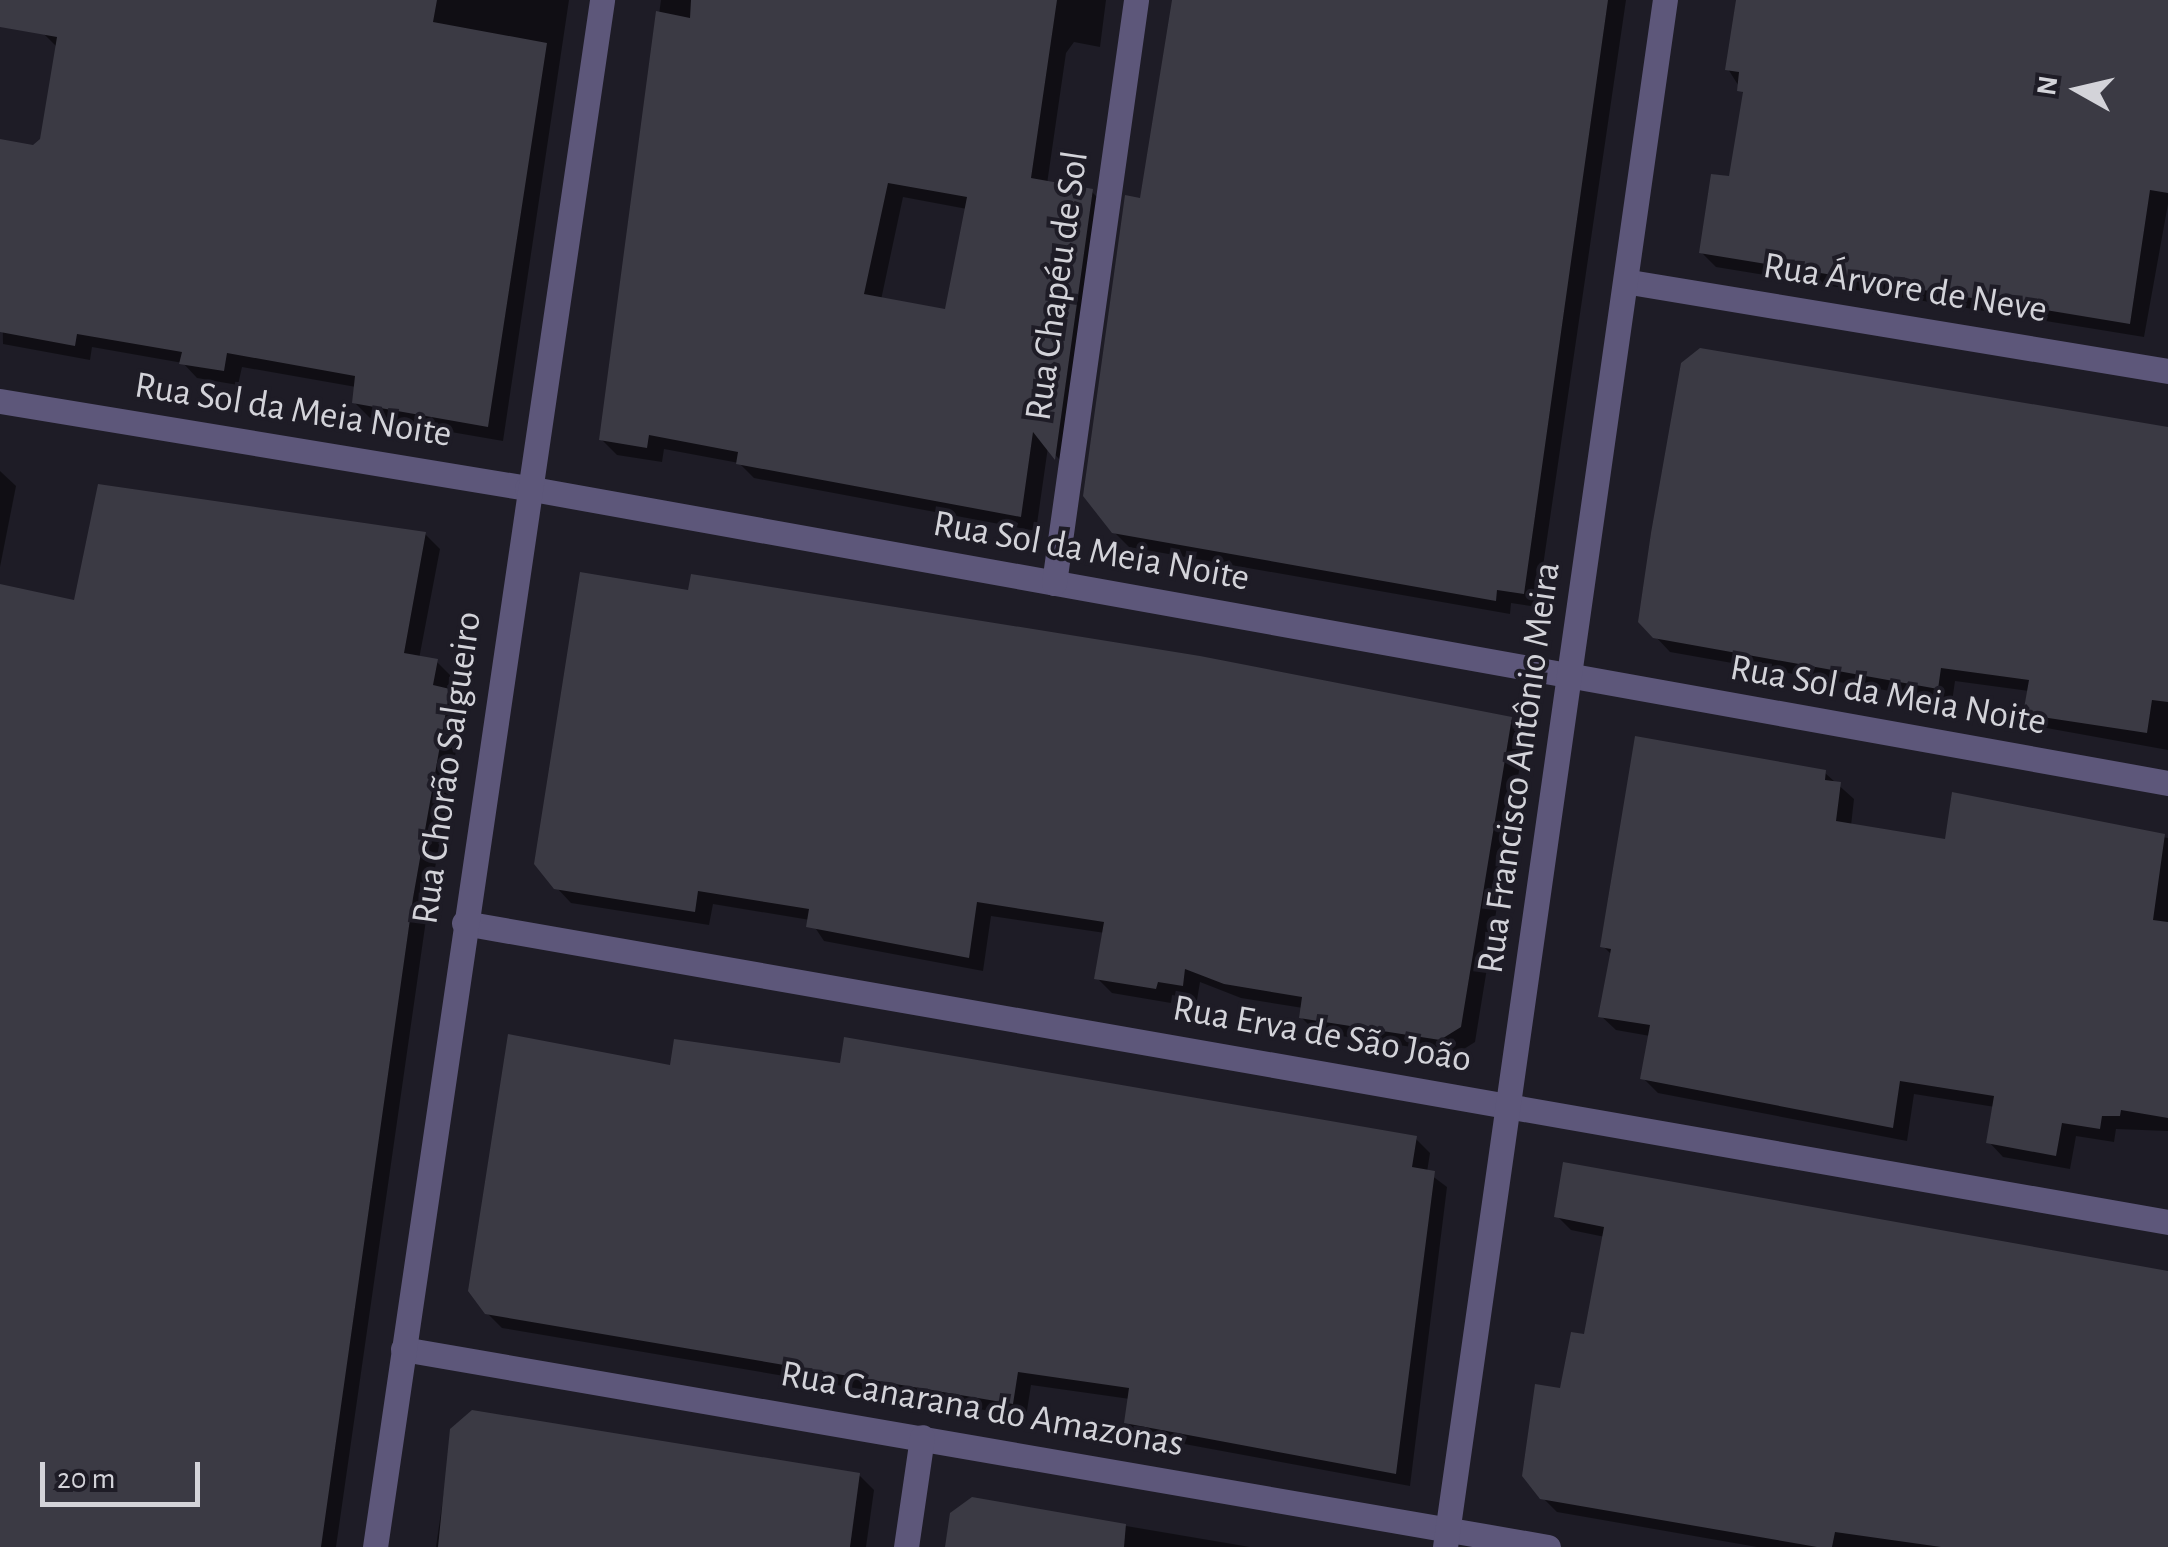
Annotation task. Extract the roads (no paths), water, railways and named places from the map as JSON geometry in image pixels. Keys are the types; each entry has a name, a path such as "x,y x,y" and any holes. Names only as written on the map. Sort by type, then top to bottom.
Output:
{"street":[{"name":"Rua Chorão Salgueiro","path":"375,1547 527,488 602,0"},
{"name":"Rua Chapéu de Sol","path":"1054,583 1136,0"},
{"name":"Rua Francisco Antônio Meira","path":"1446,1538 1630,282 1665,0"},
{"name":"Rua Árvore de Neve","path":"1630,282 2168,371"},
{"name":"Rua Sol da Meia Noite","path":"0,401 527,488 2168,783"},
{"name":"Rua Erva de São João","path":"464,923 2168,1222"},
{"name":"Rua Canarana do Amazonas","path":"403,1349 922,1437 1446,1538 1548,1547"},
{"path":"906,1547 922,1437"}]}
